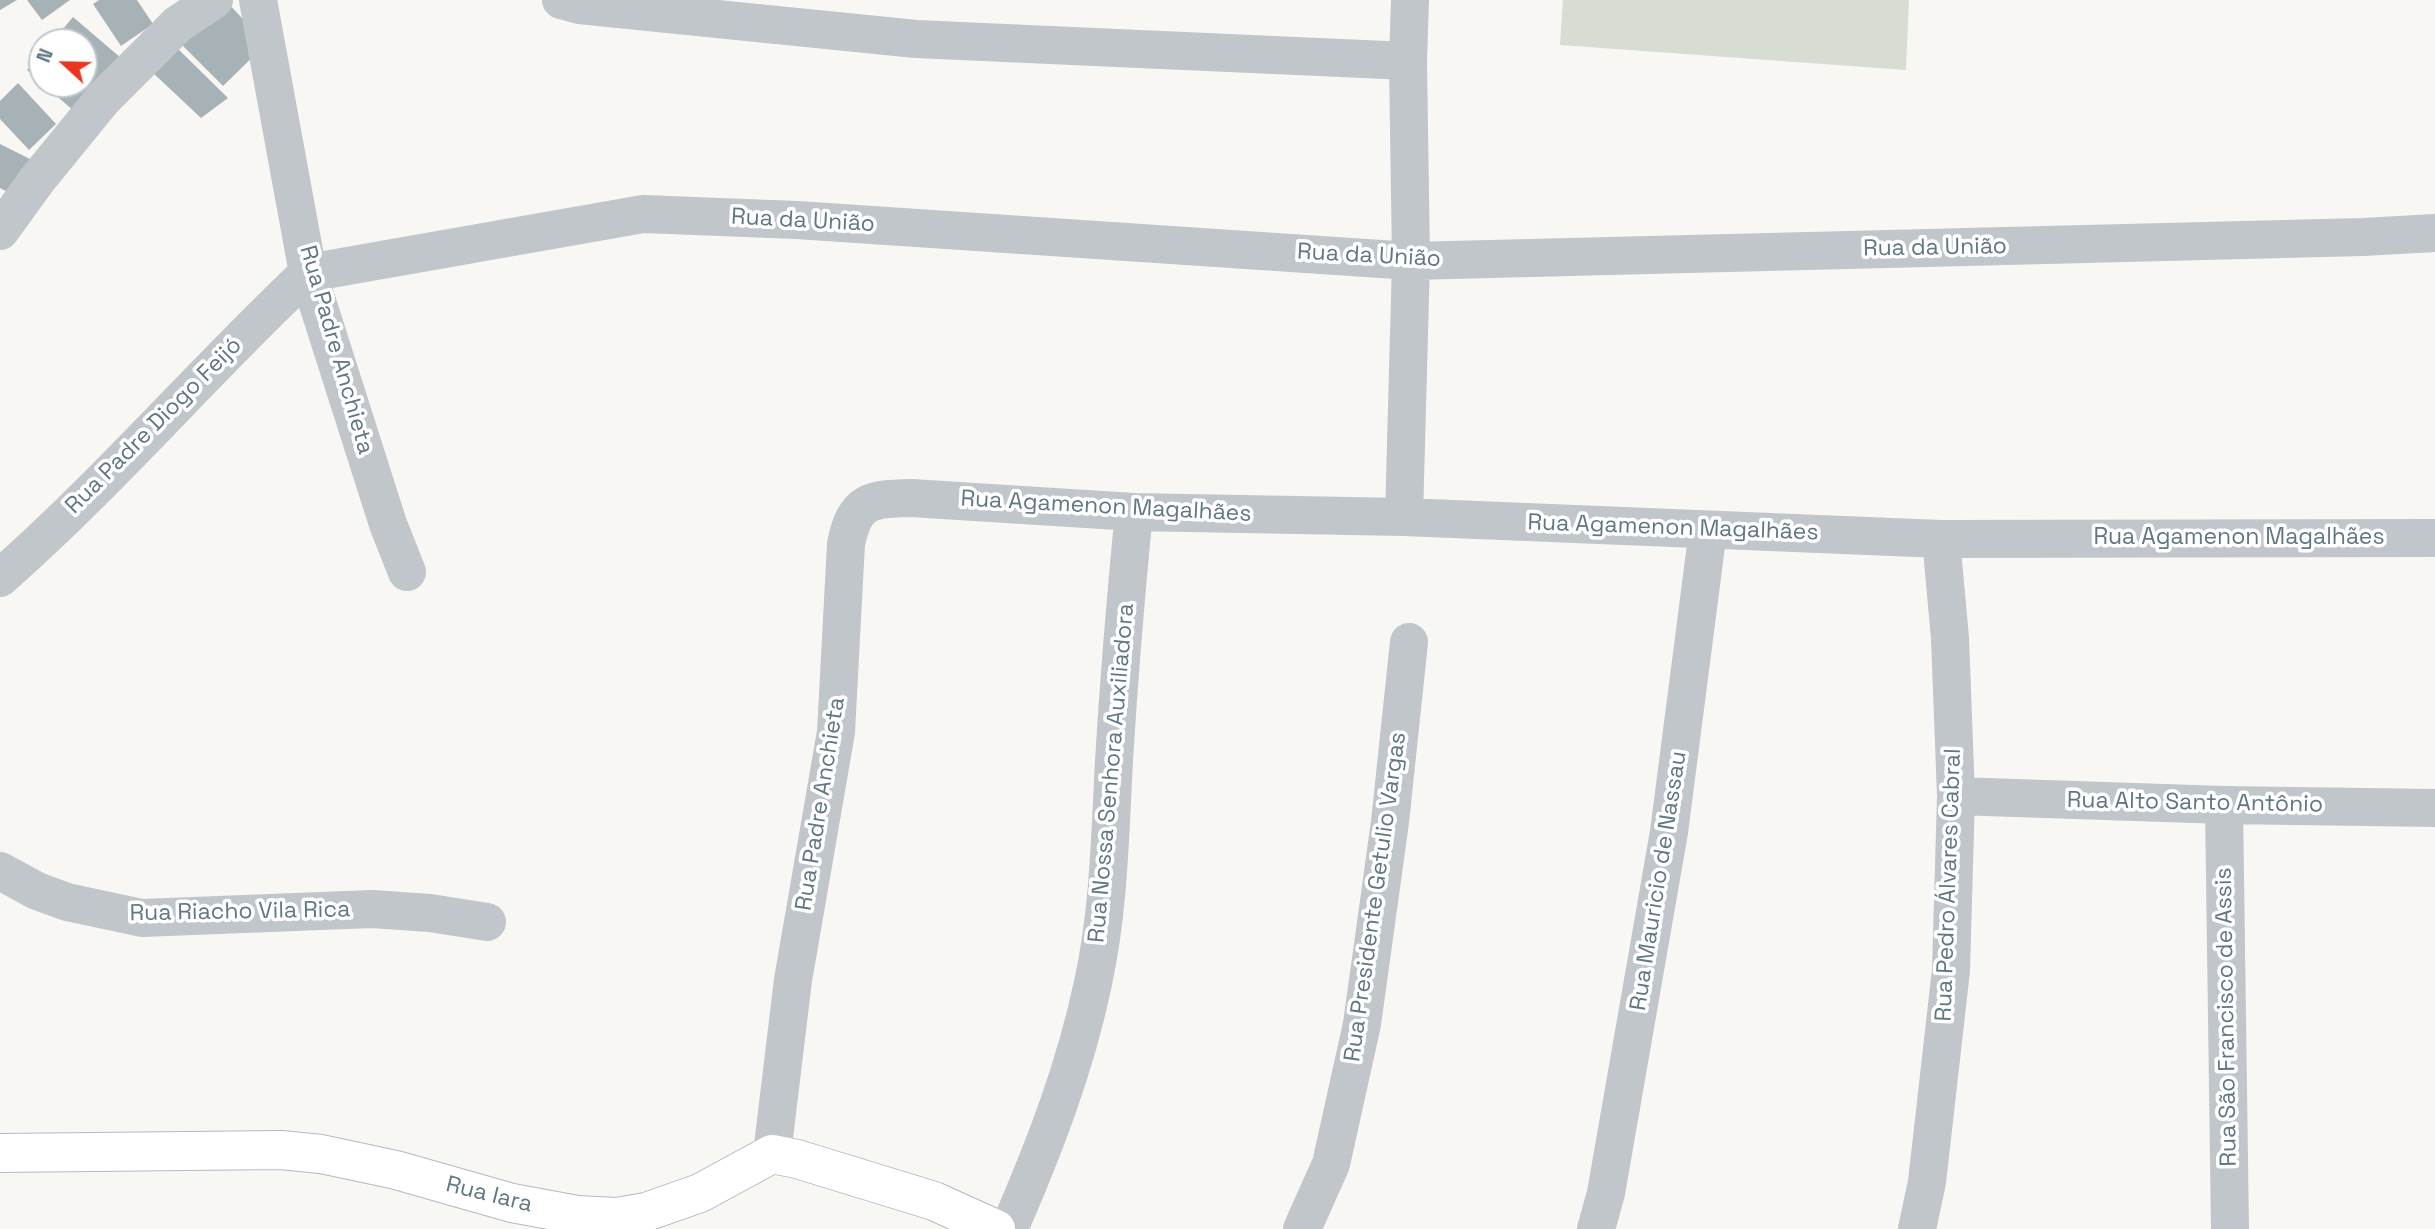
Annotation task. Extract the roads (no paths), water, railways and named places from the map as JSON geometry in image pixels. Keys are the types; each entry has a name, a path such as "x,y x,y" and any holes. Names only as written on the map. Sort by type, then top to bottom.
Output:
{"street":[{"path":"0,230 103,99 178,24 214,0"},
{"name":"Rua Padre Anchieta","path":"258,0 308,273 388,524 407,572"},
{"path":"561,0 579,5 916,39 1408,61"},
{"path":"1404,517 1411,261 1408,61 1410,0"},
{"name":"Rua da União","path":"308,273 643,214 797,220 1411,261 2435,233"},
{"name":"Rua Padre Diogo Feijó","path":"0,578 107,476 237,341 308,273"},
{"name":"Rua Padre Anchieta","path":"772,1154 793,980 836,732 846,544 850,528 862,508 871,501 879,498 911,498"},
{"name":"Rua Agamenon Magalhães","path":"911,498 1134,512 1404,517 1941,539 2435,538"},
{"name":"Rua Nossa Senhora Auxiliadora","path":"1009,1229 1049,1136 1078,1050 1094,980 1106,904 1134,512"},
{"name":"Rua Mauricio de Nassau","path":"1596,1229 1606,1193 1669,832 1708,530"},
{"name":"Rua Pedro Álvares Cabral","path":"1917,1229 1927,1182 1951,970 1956,796 1950,638 1941,539"},
{"name":"Rua Presidente Getulio Vargas","path":"1302,1229 1331,1164 1362,1024 1390,822 1409,642"},
{"name":"Rua Alto Santo Antônio","path":"1956,796 2224,805 2435,808"},
{"name":"Rua São Francisco de Assis","path":"2224,805 2230,1229"},
{"name":"Rua Riacho Vila Rica","path":"0,871 37,891 67,902 142,918 372,909 487,922"},
{"name":"Rua Iara","path":"0,1153 281,1150 321,1154 396,1170 512,1202 577,1215 617,1217 646,1212 700,1193 772,1154"},
{"path":"772,1154 797,1159 934,1201 996,1229"}]}
